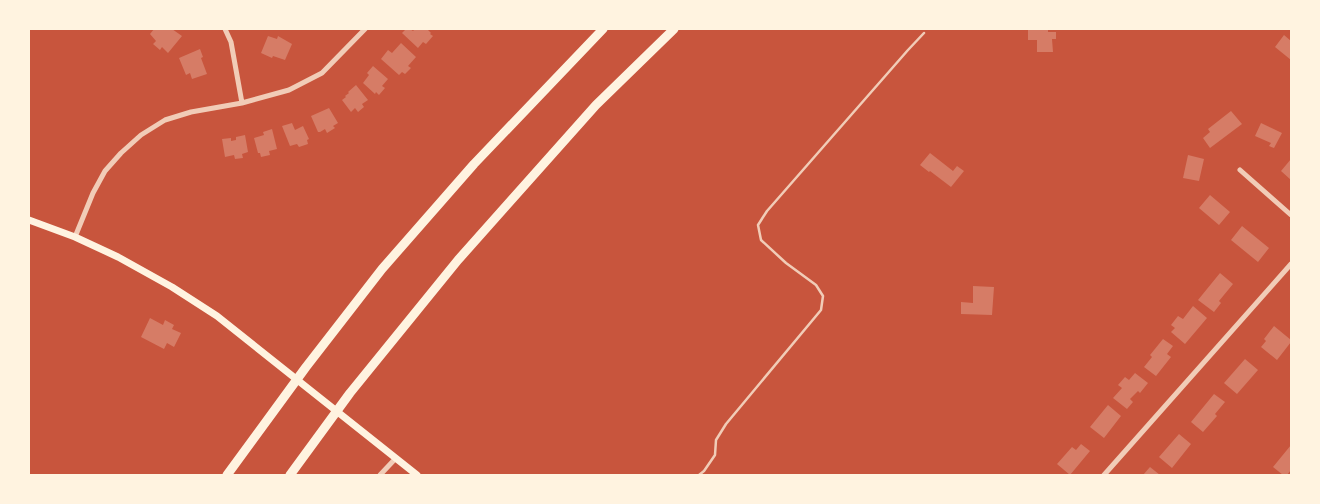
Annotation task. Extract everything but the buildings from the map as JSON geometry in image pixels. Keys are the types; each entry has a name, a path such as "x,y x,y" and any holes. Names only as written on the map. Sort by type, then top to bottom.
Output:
{"highway":[{"path":"227,475 382,269 474,164 603,29"},
{"path":"290,475 350,393 458,260 596,105 674,29"}],"main road":[{"path":"29,220 75,237 118,257 172,286 217,316 418,475"}],"street":[{"path":"224,29 231,42 242,103"},
{"path":"75,237 93,193 105,171 141,135 165,120 191,112 242,103 289,90 322,73 365,29"},
{"path":"1240,170 1291,215"},
{"path":"1104,475 1291,264"},
{"path":"380,475 396,458"}],"lane":[{"path":"699,475 715,455 716,440 726,424 820,310 823,296 816,285 786,263 761,240 758,225 767,211 791,183 924,33"}]}
